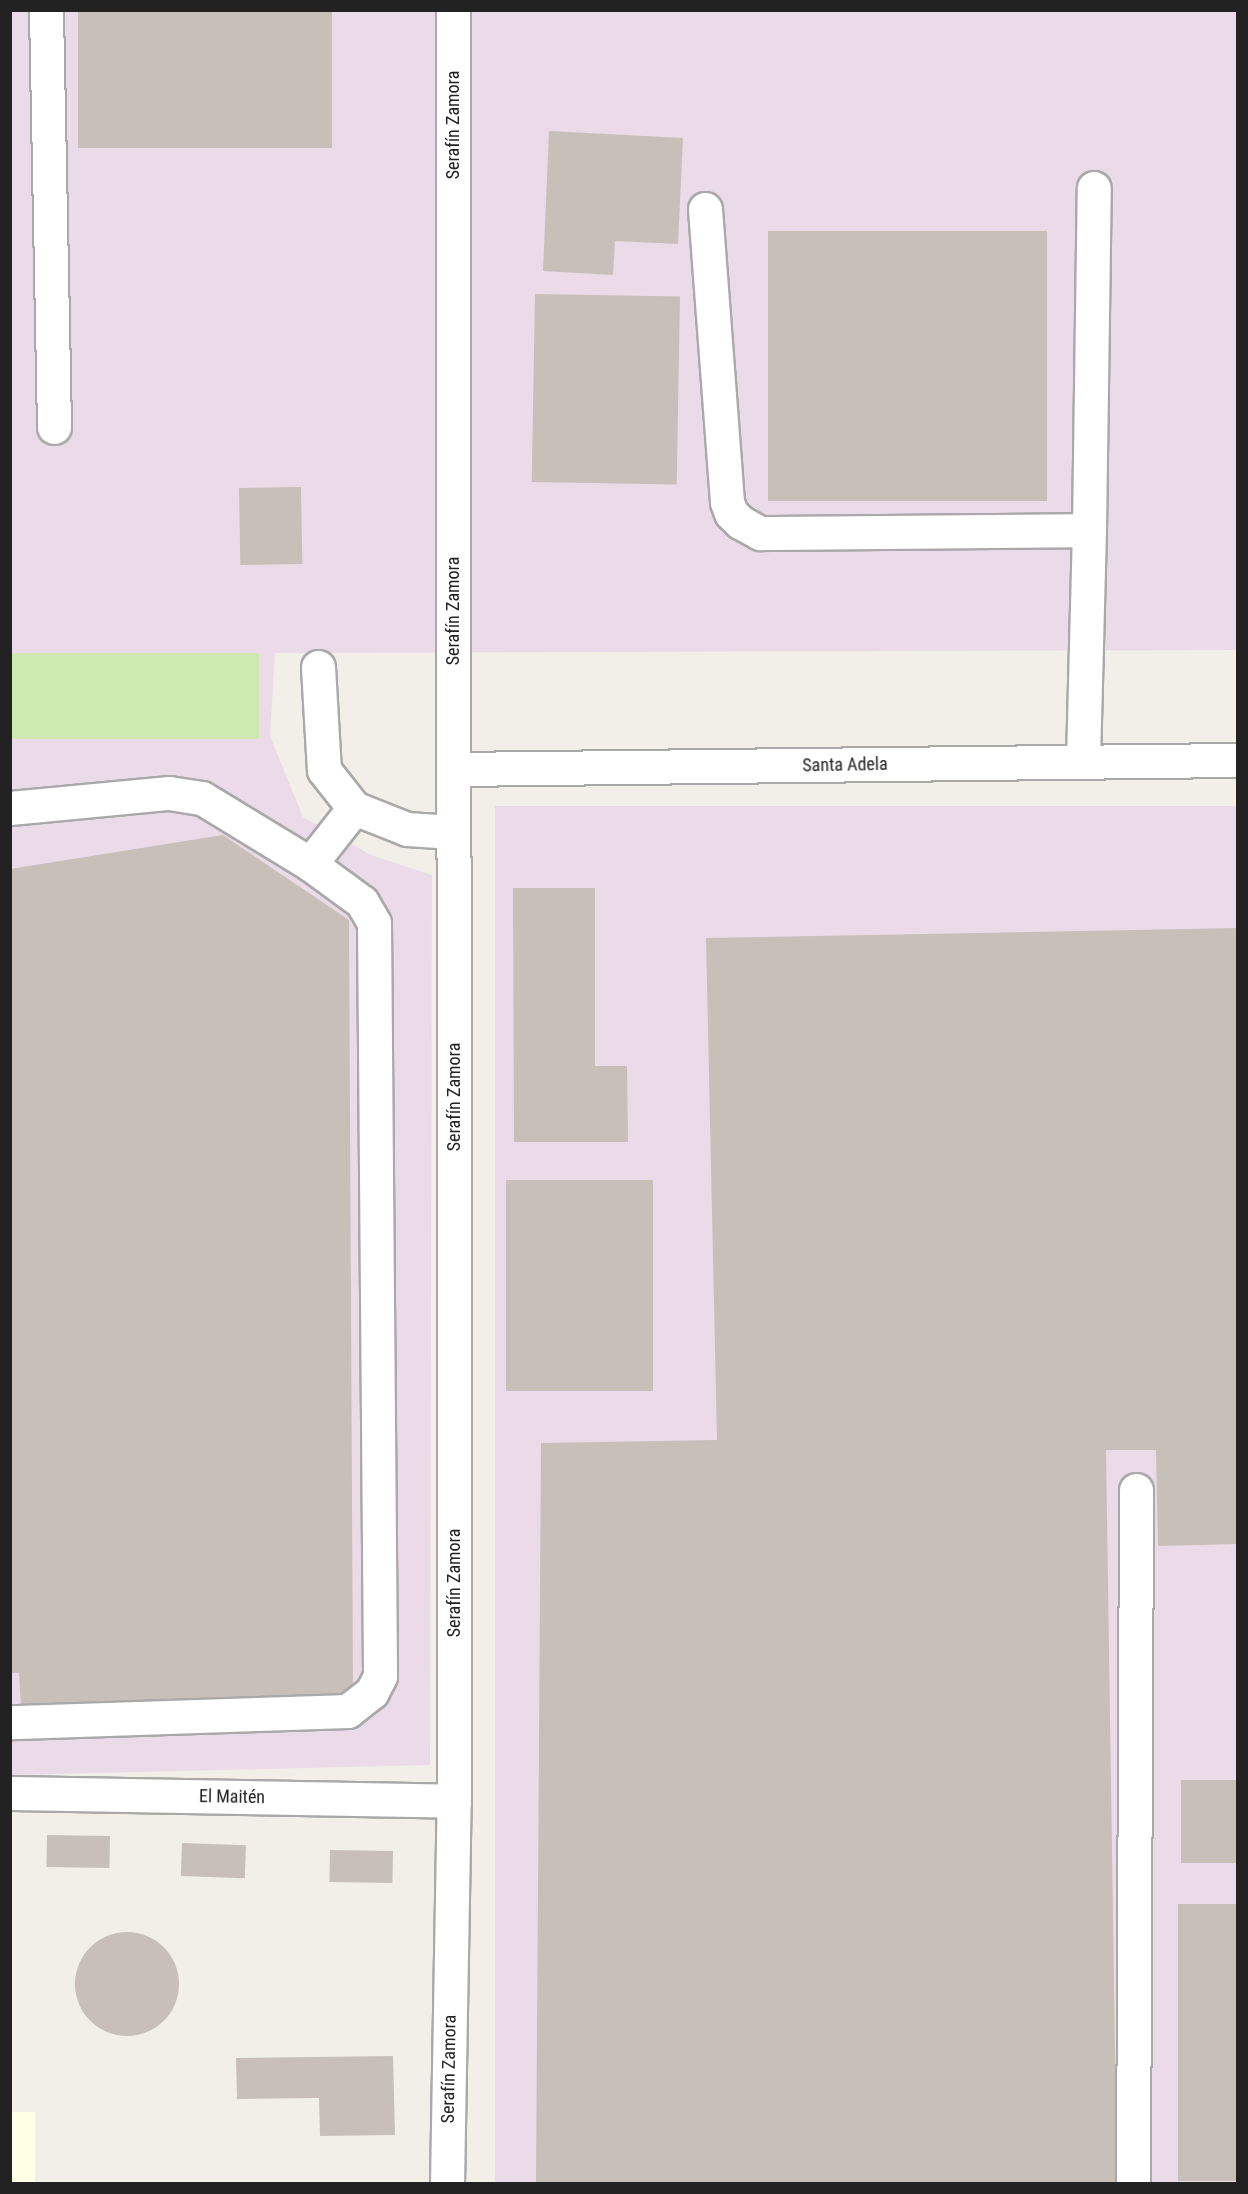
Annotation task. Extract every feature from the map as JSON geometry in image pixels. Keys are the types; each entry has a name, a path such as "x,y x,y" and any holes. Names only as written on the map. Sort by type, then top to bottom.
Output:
{"street":[{"path":"46,10 54,427"},
{"name":"Serafín Zamora","path":"447,2184 454,1801 453,10"},
{"path":"1083,762 1094,188"},
{"path":"705,209 727,502 731,513 740,522 760,533 1089,530"},
{"path":"318,667 324,770 354,808 407,829 453,832"},
{"name":"Santa Adela","path":"453,769 1238,760"},
{"path":"10,808 169,793 202,798 310,864 362,902 374,922 380,1676 372,1692 348,1711 10,1722"},
{"path":"310,864 354,808"},
{"path":"1133,2184 1136,1490"},
{"name":"El Maitén","path":"10,1793 454,1801"}],"shaded area":[{"path":"10,11 1237,11 1237,650 275,653 270,736 303,817 371,855 432,875 430,1765 11,1775"},
{"path":"495,806 1237,806 1237,2183 495,2183"},
{"path":"11,2112 35,2112 35,2183 11,2183"}],"green space":[{"path":"11,653 259,653 259,739 11,739"}],"building":[{"path":"78,10 332,10 332,148 78,148"},
{"path":"549,131 683,138 678,244 615,241 613,275 543,271"},
{"path":"768,231 1047,231 1047,501 768,501"},
{"path":"535,294 680,297 677,485 532,482"},
{"path":"301,487 302,564 240,565 239,488"},
{"path":"223,835 349,920 353,1694 21,1707 19,1673 10,1673 10,869"},
{"path":"513,888 595,888 595,1066 627,1066 628,1142 514,1142"},
{"path":"1238,928 1238,1544 1158,1546 1156,1450 1106,1450 1117,2184 536,2184 541,1443 717,1440 706,938"},
{"path":"506,1180 653,1180 653,1391 506,1391"},
{"path":"1181,1780 1238,1780 1238,1863 1181,1863"},
{"path":"47,1835 110,1836 109,1868 46,1867"},
{"path":"182,1843 246,1845 245,1878 181,1876"},
{"path":"330,1850 393,1851 392,1883 329,1882"},
{"path":"1178,1904 1238,1904 1238,2181 1178,2181"},
{"path":"127,1932 147,1936 164,1947 175,1964 179,1984 175,2004 164,2021 147,2032 127,2036 107,2032 90,2021 79,2004 75,1984 79,1964 90,1947 107,1936"},
{"path":"393,2056 395,2135 320,2136 319,2098 237,2099 236,2058"}]}
